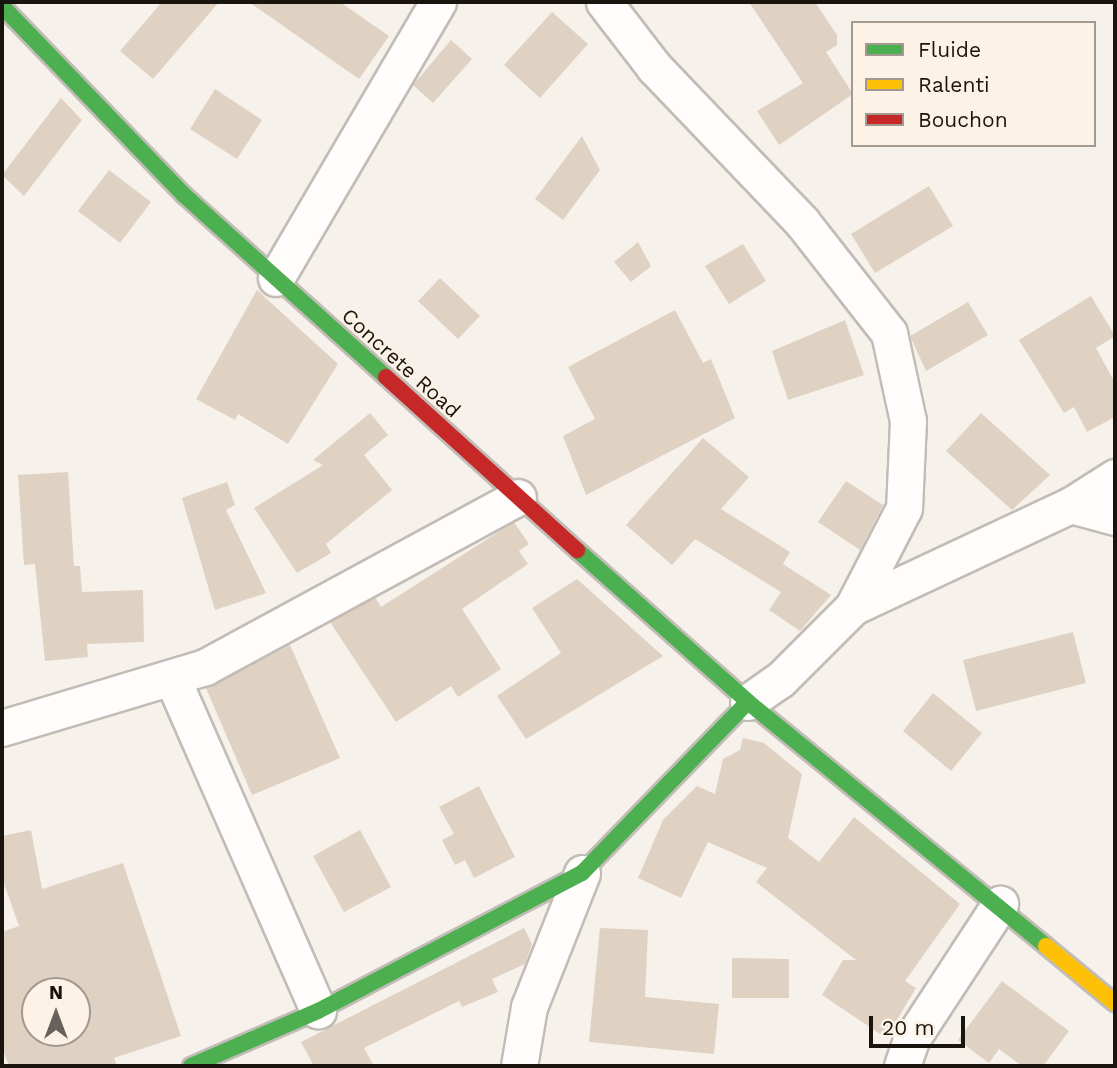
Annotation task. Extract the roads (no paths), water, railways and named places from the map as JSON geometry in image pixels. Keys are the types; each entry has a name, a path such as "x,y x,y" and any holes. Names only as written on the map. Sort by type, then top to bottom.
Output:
{"street":[{"path":"276,278 438,2"},
{"path":"191,1066 318,1011 582,873 748,702 780,680 853,607 904,508 908,421 888,333 802,222 654,67 611,3"},
{"name":"Concrete Road","path":"2,6 184,195 517,497 748,702 1000,904 1115,1003"},
{"path":"853,607 1071,505 1115,477"},
{"path":"2,727 173,680 517,497"},
{"path":"1071,505 1115,517"},
{"path":"173,680 318,1011"},
{"path":"519,1066 529,1007 582,873"},
{"path":"902,1066 911,1040 1000,904"}]}
